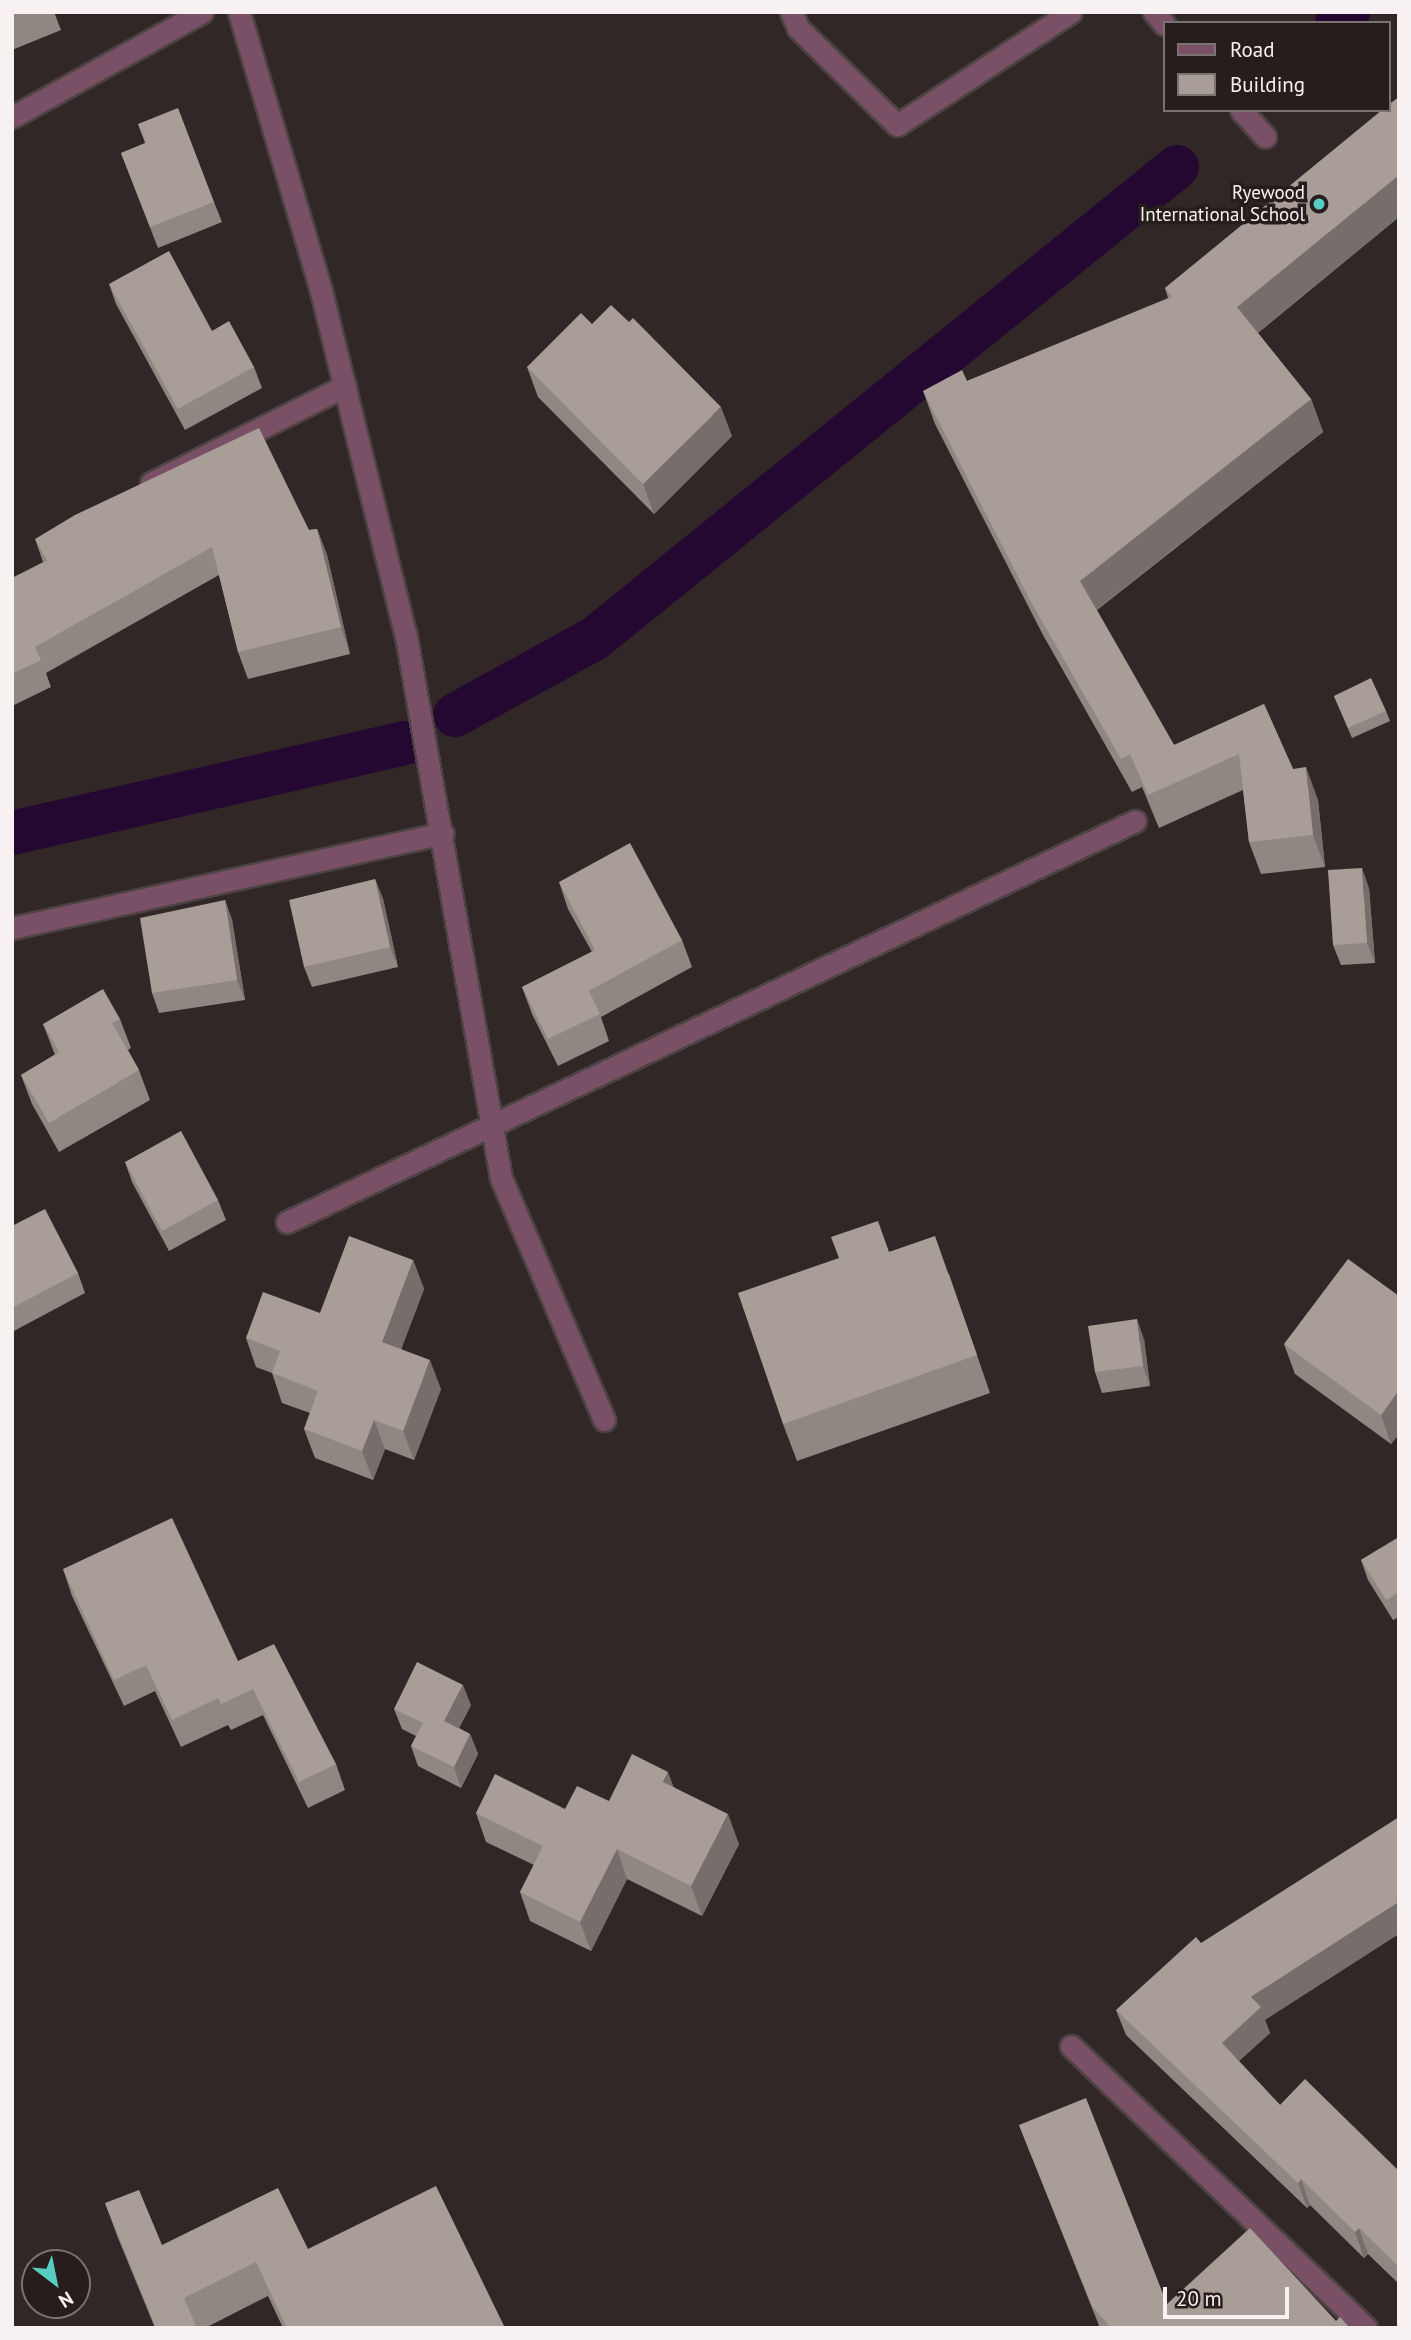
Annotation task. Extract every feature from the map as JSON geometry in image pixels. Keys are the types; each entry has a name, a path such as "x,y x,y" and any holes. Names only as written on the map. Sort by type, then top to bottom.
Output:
{"street":[{"path":"12,117 202,12"},
{"path":"239,12 345,386 406,636 443,832 501,1178 604,1420"},
{"path":"791,12 798,28 897,125 1071,12"},
{"path":"1243,112 1265,137"},
{"path":"131,496 175,467 345,386"},
{"path":"287,1222 1135,821"},
{"path":"12,928 443,832"},
{"path":"1071,2046 1366,2328"}],"building":[{"path":"1399,97 1399,175 1237,307 1311,399 1080,581 1174,745 1264,704 1293,769 1306,767 1313,835 1249,842 1239,754 1148,795 1130,754 1121,759 1031,602 923,391 962,370 967,381 1172,297 1165,288 1380,112 1390,112 1390,104"},
{"path":"178,108 214,202 150,227 121,153 146,143 138,124"},
{"path":"169,251 212,331 229,321 254,367 178,409 109,284"},
{"path":"611,305 629,322 633,318 721,407 643,484 527,367 581,313 592,324"},
{"path":"259,428 309,530 317,529 341,627 238,652 212,547 35,647 41,660 12,674 12,578 47,561 35,539 75,515"},
{"path":"1371,678 1386,711 1348,728 1334,696"},
{"path":"630,843 682,940 589,991 600,1014 548,1039 522,987 595,950 559,882"},
{"path":"1362,868 1367,943 1333,945 1328,870"},
{"path":"375,879 390,947 304,967 289,900"},
{"path":"225,900 237,980 152,993 140,918"},
{"path":"103,989 120,1019 112,1023 139,1070 49,1123 21,1075 59,1052 43,1024"},
{"path":"181,1131 218,1200 162,1231 125,1162"},
{"path":"45,1209 78,1273 12,1308 12,1226"},
{"path":"878,1221 889,1252 935,1236 977,1355 783,1424 738,1293 839,1258 831,1237"},
{"path":"349,1236 413,1260 382,1342 430,1360 403,1431 374,1420 362,1451 304,1429 318,1391 272,1373 280,1351 246,1338 263,1292 320,1313"},
{"path":"1348,1259 1399,1296 1399,1390 1381,1415 1284,1344"},
{"path":"1137,1319 1143,1366 1095,1372 1088,1326"},
{"path":"172,1518 238,1661 274,1644 336,1764 299,1782 253,1689 221,1704 218,1698 172,1720 146,1665 114,1680 63,1569"},
{"path":"1399,1537 1399,1592 1386,1600 1361,1560"},
{"path":"417,1662 463,1685 444,1721 470,1734 454,1767 411,1746 423,1723 394,1709"},
{"path":"632,1754 668,1772 663,1782 728,1814 691,1886 617,1849 580,1922 520,1892 543,1846 476,1813 495,1774 565,1809 577,1786 609,1801"},
{"path":"1399,1817 1399,1902 1251,1997 1261,2007 1222,2043 1280,2105 1305,2079 1399,2171 1399,2267 1359,2228 1355,2232 1301,2179 1298,2183 1116,2010 1196,1937 1201,1943"},
{"path":"1086,2098 1167,2304 1250,2228 1336,2321 1340,2317 1350,2328 1111,2328 1092,2306 1019,2125"},
{"path":"436,2186 505,2328 287,2328 256,2262 184,2298 197,2328 156,2328 105,2203 139,2190 162,2245 278,2188 308,2249"}],"waterway":[{"path":"1339,21 1348,12"},
{"path":"455,715 594,639 1177,167"},
{"path":"12,833 406,743"}],"place":[{"name":"Ryewood International School","path":"1319,204"}]}
